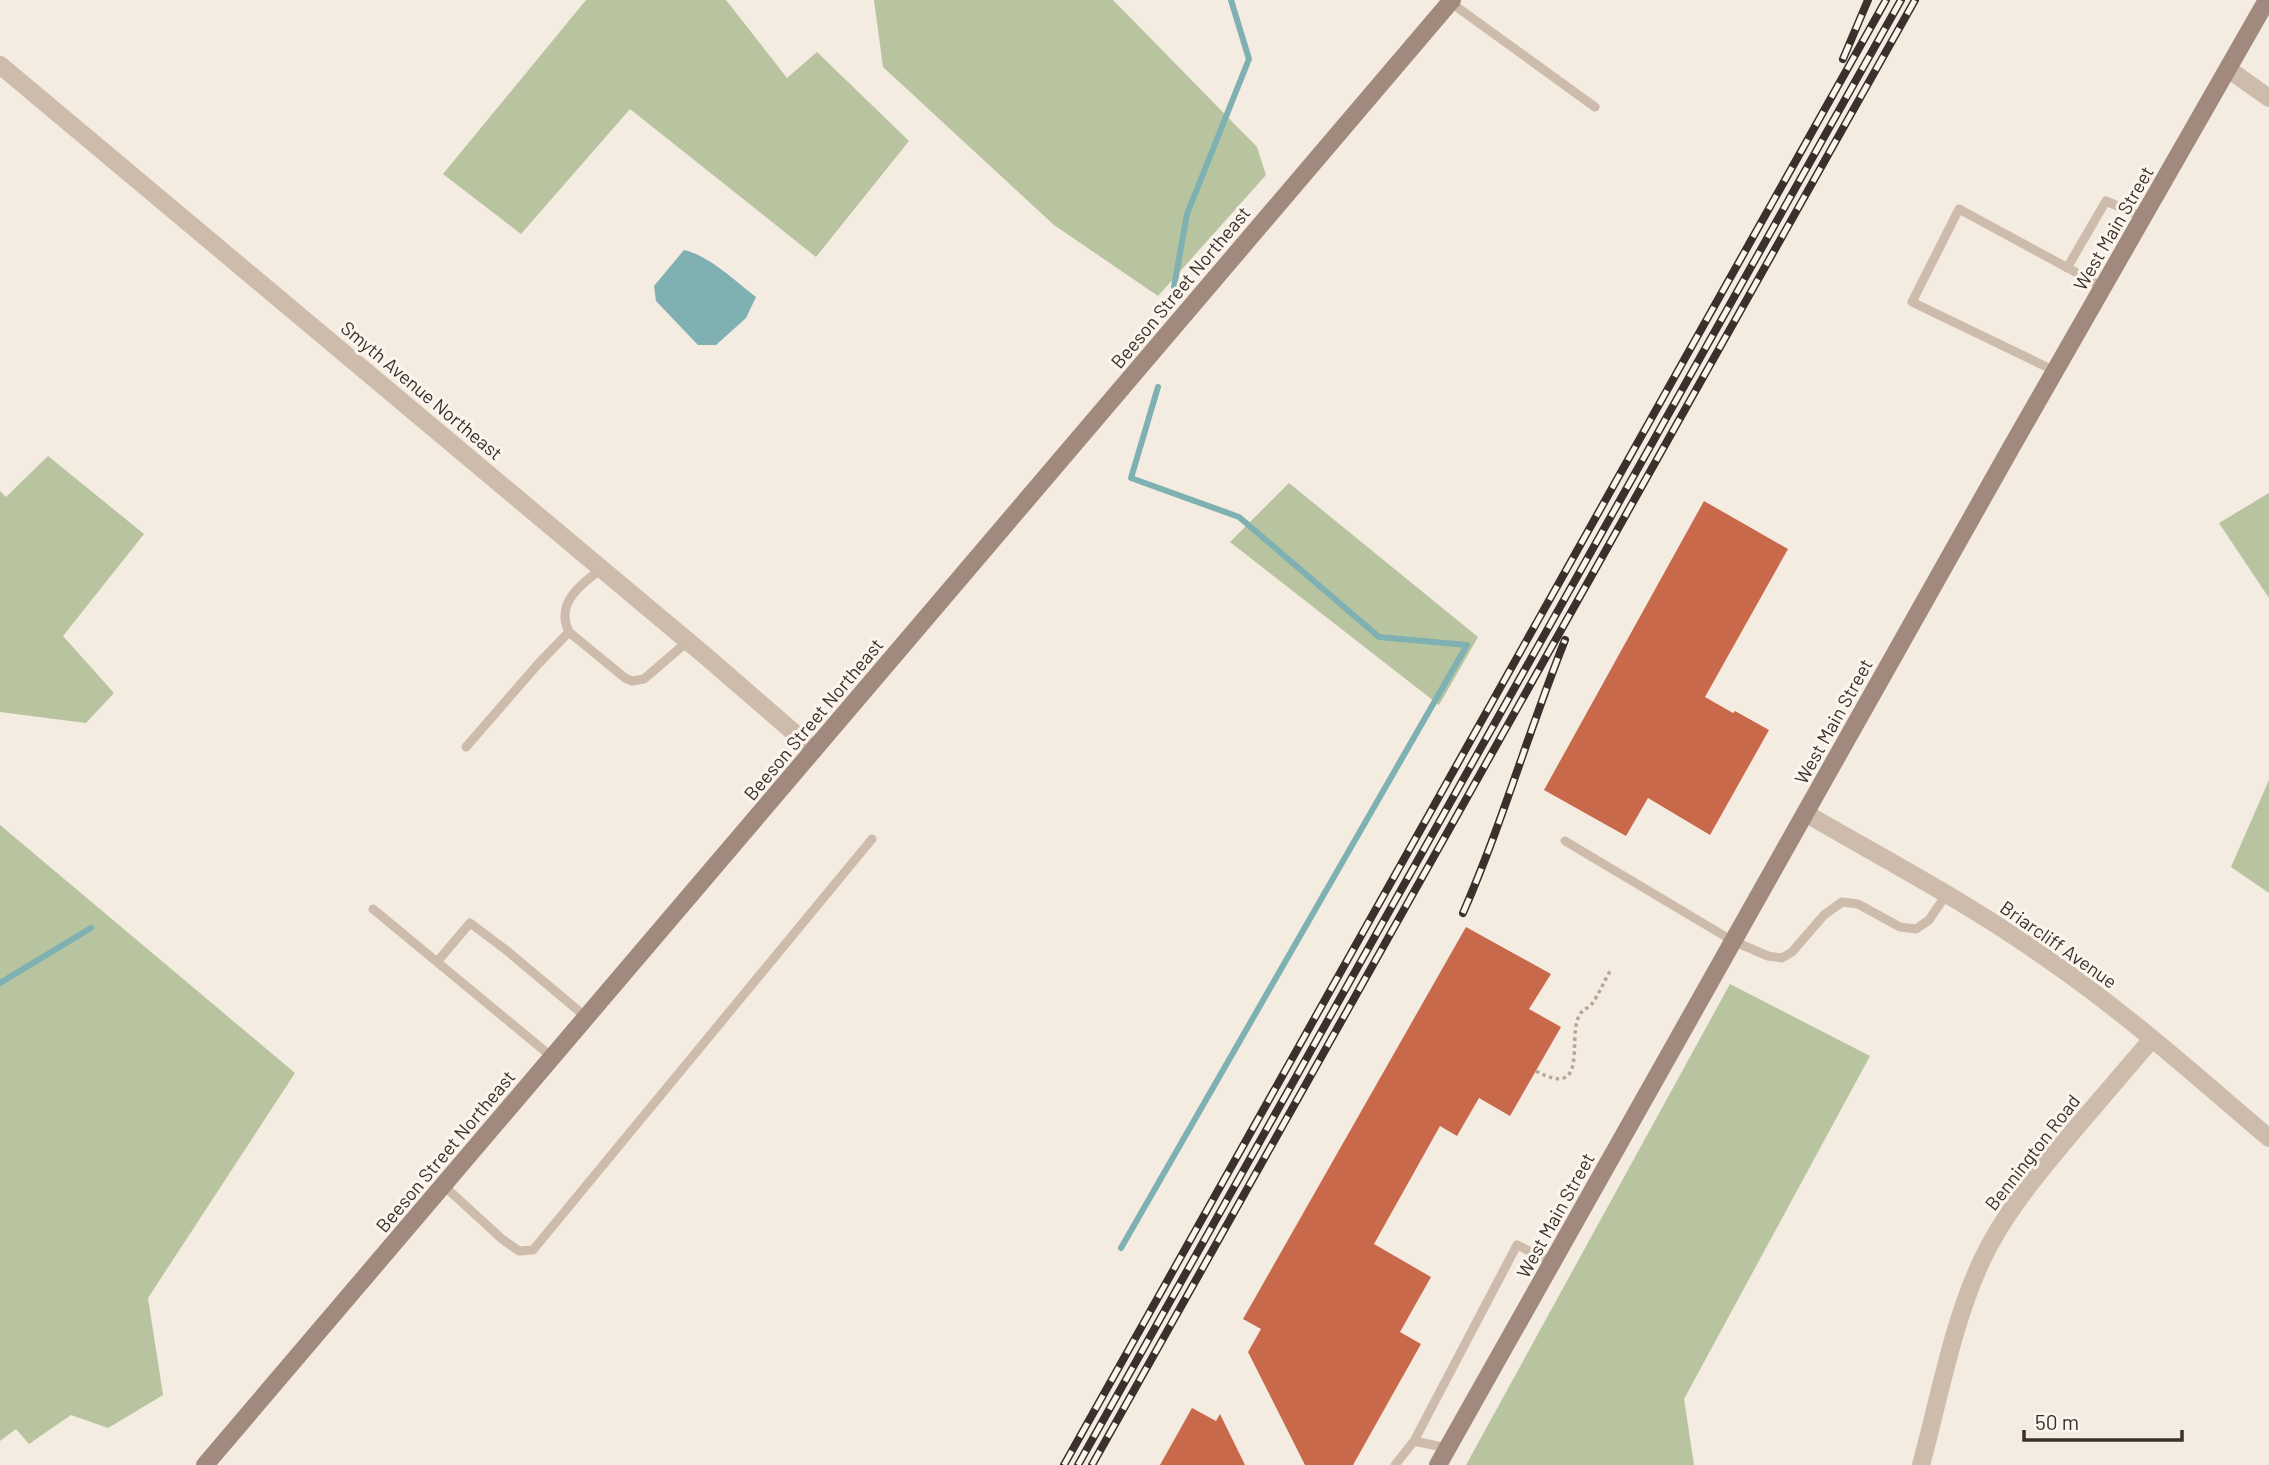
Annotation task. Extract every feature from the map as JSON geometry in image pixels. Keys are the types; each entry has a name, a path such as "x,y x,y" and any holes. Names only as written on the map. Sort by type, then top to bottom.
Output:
{"street":[{"name":"West Main Street","path":"1438,1465 2054,371 2267,0"},
{"name":"Beeson Street Northeast","path":"205,1465 1451,1"},
{"name":"Smyth Avenue Northeast","path":"0,65 688,641 814,750"},
{"path":"2228,69 2269,98"},
{"name":"Briarcliff Avenue","path":"1805,813 2005,930 2047,958 2152,1039 2269,1138"},
{"name":"Bennington Road","path":"1921,1465 1953,1344 1972,1282 1983,1258 2018,1200 2152,1039"}],"lane":[{"path":"1451,1 1595,107"},
{"path":"2067,268 2106,201 2143,217"},
{"path":"2054,371 1912,302 1959,209 2103,287"},
{"path":"602,569 587,579 575,592 564,612 569,632 632,681 644,679 688,641"},
{"path":"466,747 569,632"},
{"path":"443,1185 502,1239 519,1251 533,1250 872,839"},
{"path":"1565,841 1733,941 1768,956 1782,958 1792,953 1824,915 1842,902 1858,904 1900,927 1916,929 1929,920 1945,895"},
{"path":"373,909 552,1057"},
{"path":"437,962 470,923 586,1017"},
{"path":"1395,1465 1414,1441 1517,1245 1552,1262"},
{"path":"1414,1441 1447,1448"}],"path":[{"path":"1536,1071 1552,1078 1562,1077 1570,1071 1575,1059 1574,1033 1578,1017 1591,1005 1610,971"}],"green space":[{"path":"586,0 726,0 787,78 817,52 909,141 816,257 630,109 521,234 443,174"},
{"path":"874,0 1113,0 1257,147 1266,175 1158,296 1054,225 883,67"},
{"path":"48,456 144,534 63,636 114,693 86,723 0,712 0,491 6,497"},
{"path":"1289,483 1478,637 1439,705 1230,542"},
{"path":"2269,493 2269,598 2219,523"},
{"path":"2269,780 2269,893 2231,867"},
{"path":"0,825 295,1073 148,1298 163,1395 108,1428 71,1415 29,1444 16,1429 0,1441"},
{"path":"1730,984 1870,1056 1684,1399 1694,1465 1466,1465"}],"water":[{"path":"684,250 713,263 756,297 746,318 716,345 698,345 656,301 654,286"}],"building":[{"path":"1704,501 1788,549 1705,697 1769,730 1710,835 1648,798 1626,836 1544,790"},
{"path":"1466,927 1551,974 1529,1009 1561,1027 1510,1116 1479,1098 1457,1136 1440,1126 1374,1244 1431,1277 1400,1332 1421,1344 1353,1465 1305,1465 1248,1352 1261,1329 1243,1319"},
{"path":"1192,1408 1216,1421 1220,1414 1245,1465 1160,1465"}],"waterway":[{"path":"1174,287 1187,214 1249,59 1231,0"},
{"path":"1121,1248 1467,645 1379,637 1239,517 1131,478 1158,387"},
{"path":"0,983 91,928"}],"railway":[{"path":"1843,59 1868,0"},
{"path":"1064,1465 1886,0"},
{"path":"1078,1465 1901,0"},
{"path":"1092,1465 1915,0"},
{"path":"1463,913 1565,640"}]}
